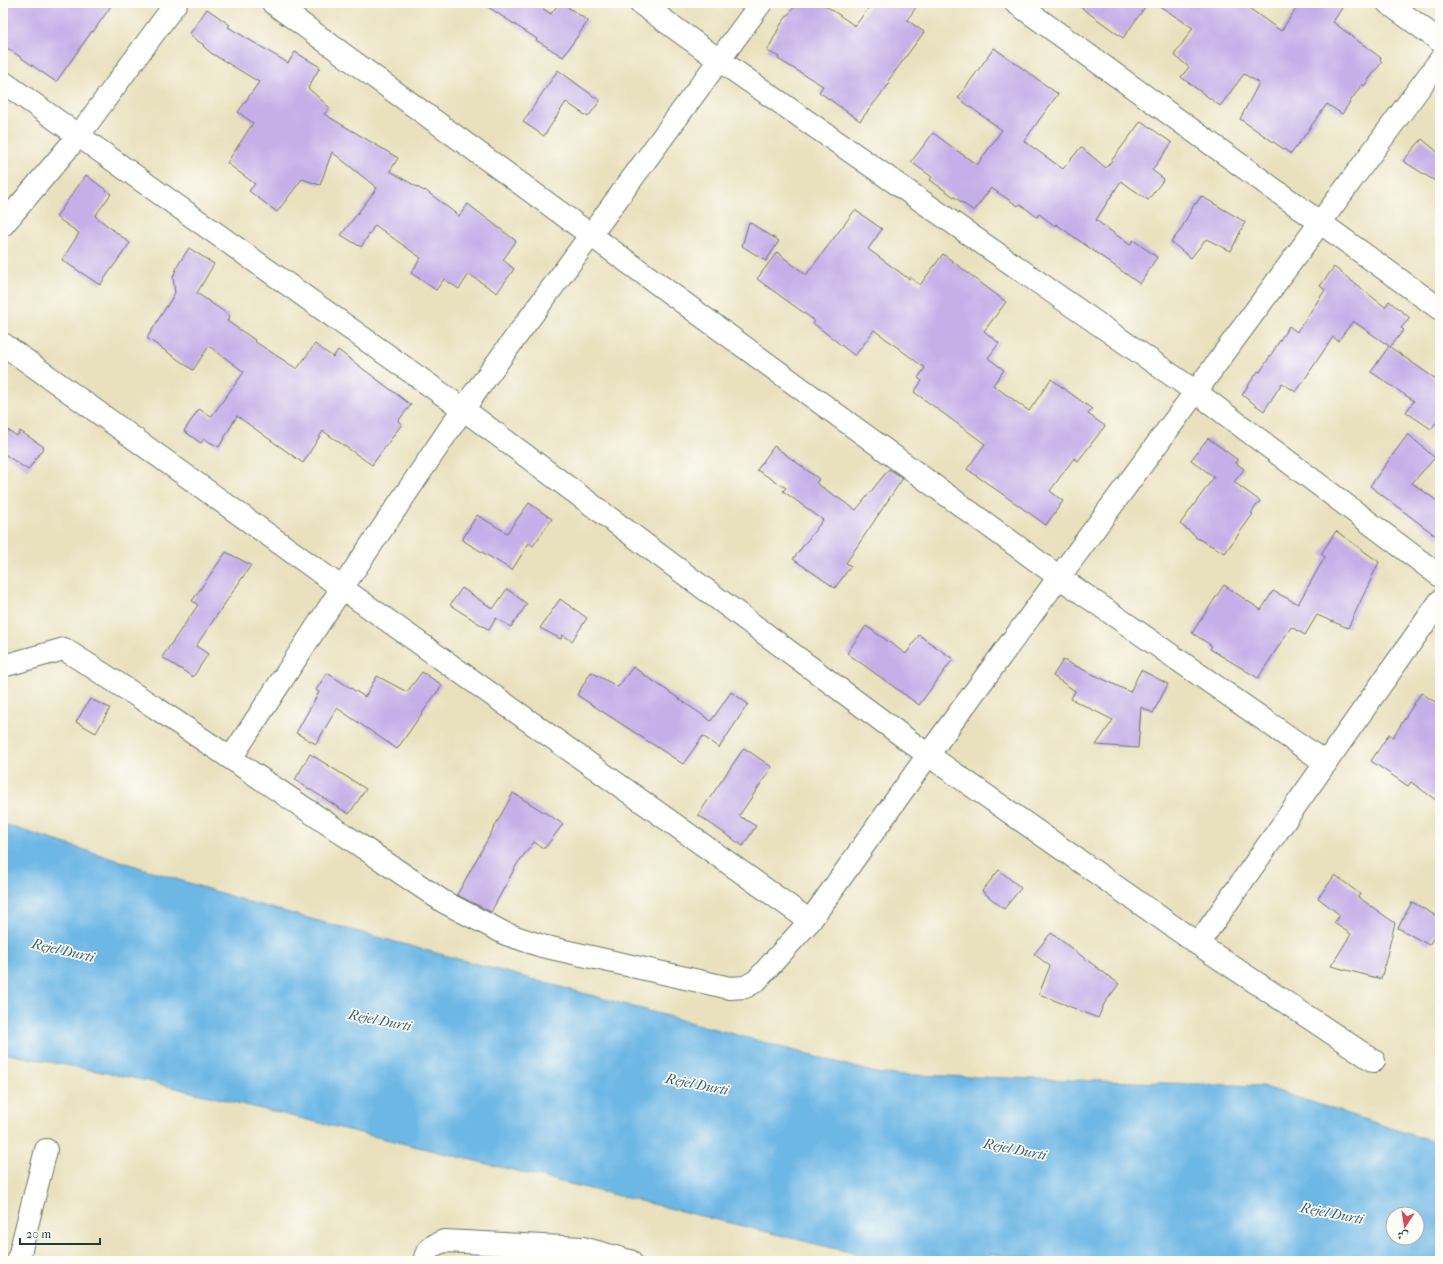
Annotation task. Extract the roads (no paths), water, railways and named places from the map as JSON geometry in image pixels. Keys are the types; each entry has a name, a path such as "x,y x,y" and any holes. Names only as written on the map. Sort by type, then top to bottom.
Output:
{"street":[{"path":"3,225 79,135 176,3"},
{"path":"273,3 1058,577 1326,763"},
{"path":"640,3 719,60 1196,392 1440,576"},
{"path":"231,758 342,588 463,409 761,3"},
{"path":"1016,3 1440,309"},
{"path":"1388,3 1440,41"},
{"path":"3,666 64,649 231,758 444,902 506,934 542,946 730,988 745,987 756,981 810,921 928,755 1058,577 1440,60"},
{"path":"3,82 463,409 928,755 1198,944 1374,1061"},
{"path":"3,344 342,588 810,921"},
{"path":"1198,944 1440,601"},
{"path":"18,1261 46,1150"},
{"path":"424,1261 426,1252 434,1245 444,1241 583,1248 630,1261"}],"water":[{"name":"Rejel Durti","path":"3,824 249,902 880,1074 1262,1086 1440,1144 1440,1261 1070,1261 990,1254 989,1261 859,1261 853,1253 143,1080 3,1053"}]}
